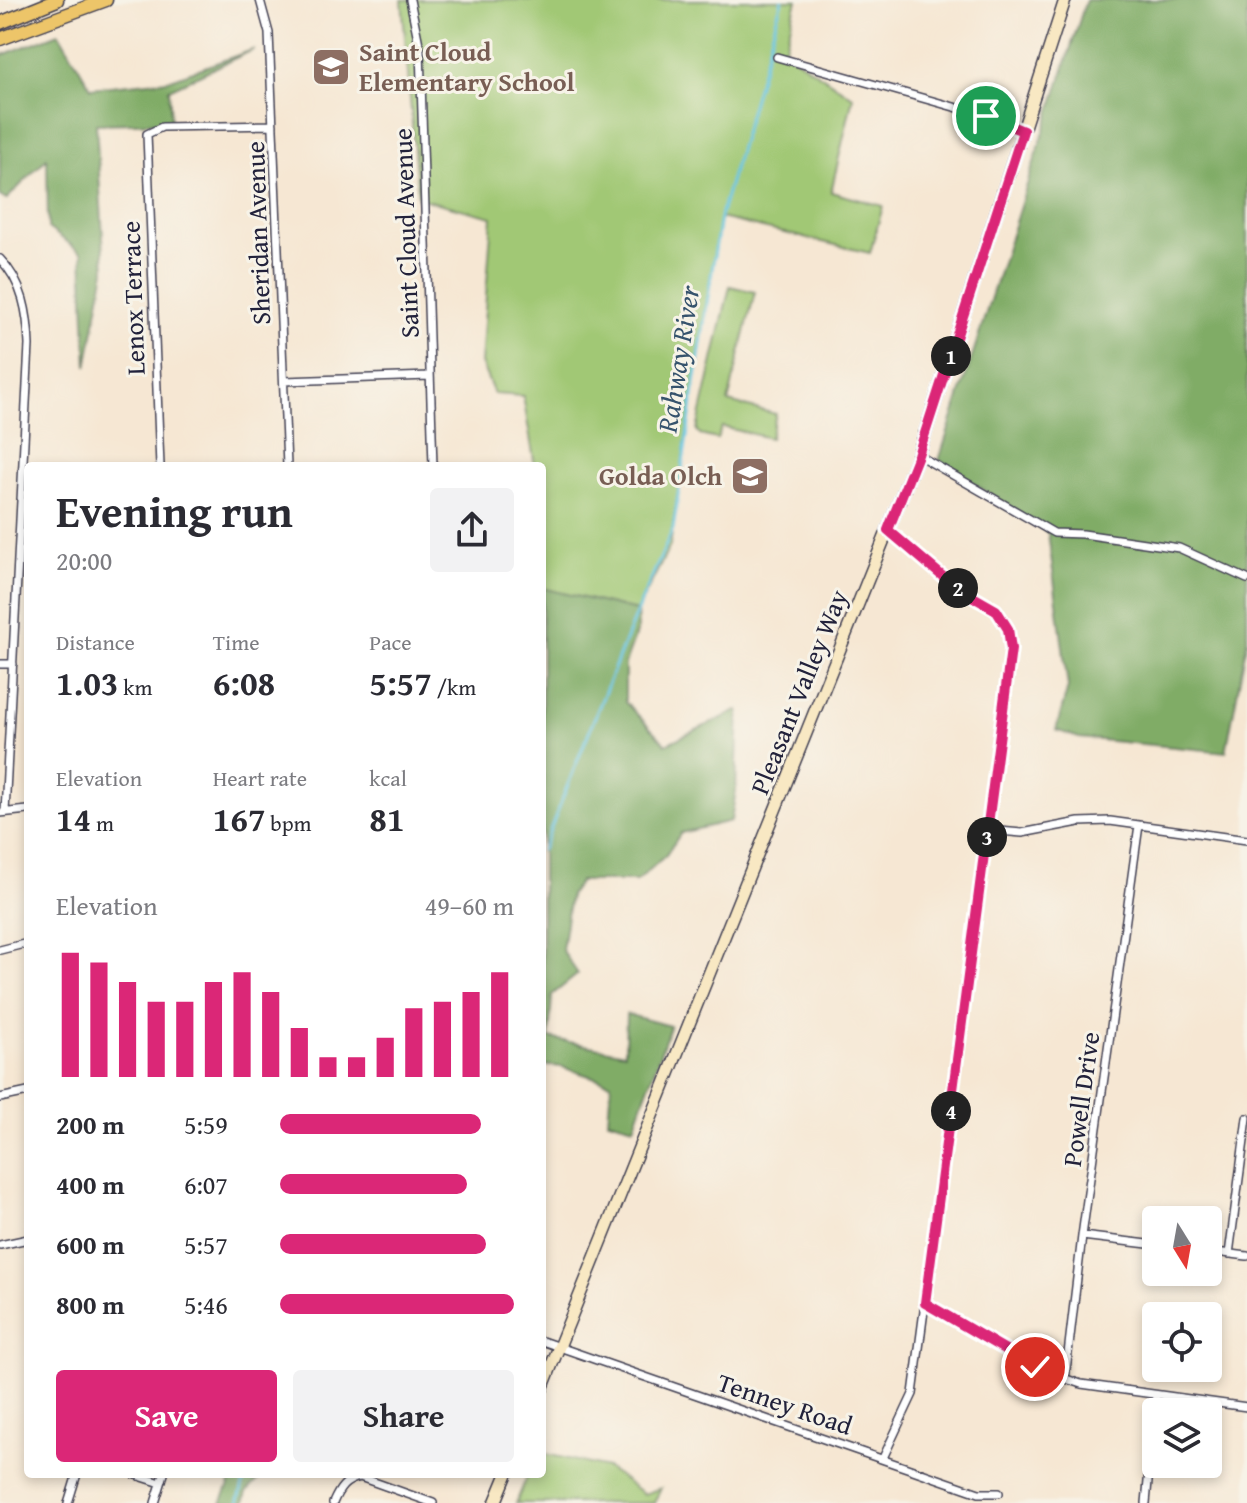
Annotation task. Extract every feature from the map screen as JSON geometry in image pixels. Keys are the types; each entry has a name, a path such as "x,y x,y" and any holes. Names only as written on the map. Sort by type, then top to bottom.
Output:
{"main road":[{"path":"0,23 57,0"},
{"path":"0,39 106,0"},
{"name":"Pleasant Valley Way","path":"546,1379 918,455 1065,0"},
{"path":"495,1503 505,1478"}],"street":[{"name":"Sheridan Avenue","path":"260,0 269,33 287,462"},
{"name":"Saint Cloud Avenue","path":"410,0 420,49 433,462"},
{"path":"777,57 986,116 1023,131"},
{"name":"Lenox Terrace","path":"160,462 146,140 151,130 162,127 273,125"},
{"path":"0,259 15,277 28,321 13,664 2,812 24,810"},
{"path":"284,381 430,376"},
{"path":"918,455 1054,533 1083,534 1179,548 1247,579"},
{"path":"883,1458 913,1394 1011,649 1008,629 996,610 954,586 888,530"},
{"path":"0,664 13,664"},
{"path":"988,830 1022,833 1093,821 1247,840"},
{"name":"Powell Drive","path":"1065,1379 1139,825"},
{"path":"0,950 24,944"},
{"path":"0,1098 24,1093"},
{"path":"1229,1254 1247,1118"},
{"path":"1082,1236 1142,1243"},
{"path":"0,1245 24,1240"},
{"path":"1222,1253 1247,1256"},
{"path":"925,1303 1035,1367 1065,1379 1081,1384 1247,1407"},
{"name":"Tenney Road","path":"546,1343 979,1493 999,1493"},
{"path":"1146,1503 1156,1395"},
{"path":"68,1503 76,1478"},
{"path":"145,1478 161,1483"},
{"path":"155,1503 163,1478"},
{"path":"333,1503 341,1487 356,1478"},
{"path":"363,1478 433,1503"}],"green space":[{"path":"402,0 797,0 784,51 853,97 831,192 883,206 870,253 720,218 670,546 637,611 546,589 546,462 534,462 523,396 494,394 481,363 492,217 418,198"},
{"path":"1086,0 1247,0 1247,642 1226,752 1079,738 1056,730 1068,687 1048,533 939,460"},
{"path":"59,33 91,88 168,80 255,49 169,89 171,122 96,124 105,270 87,367 82,253 48,228 47,158 6,200 0,196 0,56"},
{"path":"730,286 755,292 728,402 776,414 770,438 722,427 717,439 700,435 697,430"},
{"path":"546,589 637,611 638,628 625,664 625,702 666,744 739,710 736,790 731,821 681,833 666,855 637,881 580,881 570,895 562,950 578,974 552,995 549,1038 625,1053 626,1014 670,1026 634,1127 608,1120 611,1083 562,1067 546,1065"},
{"path":"546,1454 607,1468 644,1494 661,1488 654,1503 516,1503 526,1478 546,1478"},
{"path":"232,1478 260,1478 247,1492 244,1503 221,1503"}],"waterway":[{"name":"Rahway River","path":"546,840 673,529 720,217 782,0"},
{"name":"Rahway River","path":"238,1503 245,1478"}],"place":[{"name":"Saint Cloud Elementary School","path":"331,67"},
{"name":"Golda Olch","path":"750,476"}],"route":[{"path":"986,116 1023,131 950,362 888,530 954,586 996,610 1008,629 1011,649 925,1303 1035,1367"}]}
